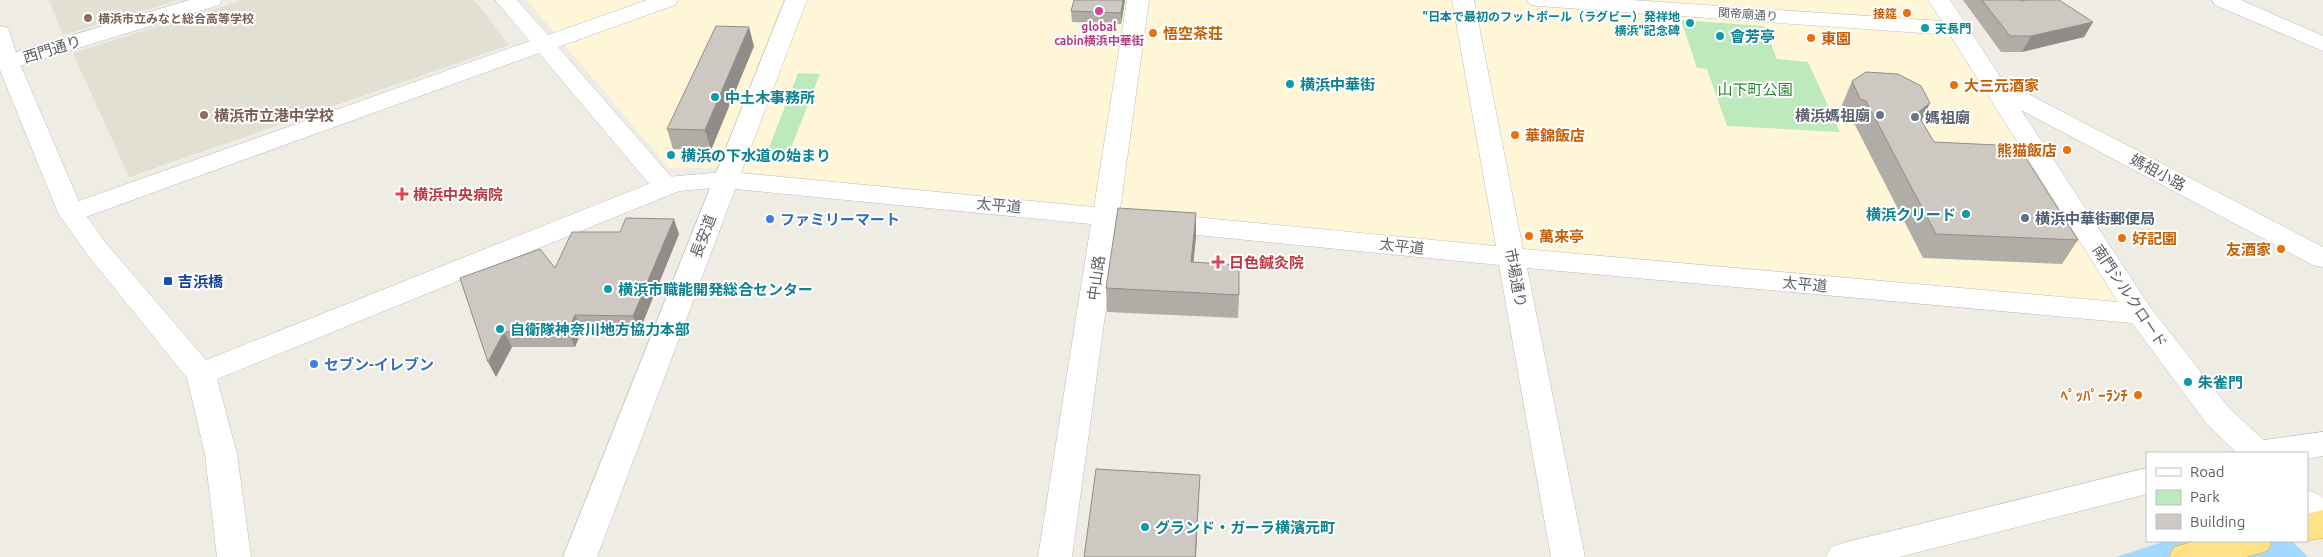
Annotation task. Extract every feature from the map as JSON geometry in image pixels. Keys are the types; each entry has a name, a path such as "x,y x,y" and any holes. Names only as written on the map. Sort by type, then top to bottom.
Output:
{"highway":[{"path":"2308,528 2323,522"},
{"path":"2186,557 2251,542"}],"street":[{"name":"西門通り","path":"4,64 211,0"},
{"path":"506,0 665,186"},
{"path":"71,213 667,0"},
{"name":"長安道","path":"580,557 724,180 796,0"},
{"name":"中山路","path":"1055,557 1138,0"},
{"name":"市場通り","path":"1463,0 1568,557"},
{"name":"関帝廟通り","path":"1538,0 1699,6 1958,29"},
{"name":"南門シルクロード","path":"1939,0 2140,314 2218,416 2256,452"},
{"path":"2223,0 2323,44"},
{"path":"0,33 4,64 71,213 96,248 201,374 220,454 234,557"},
{"name":"媽祖小路","path":"1993,85 2323,258"},
{"name":"太平道","path":"201,374 665,186 683,181 724,180 1106,215 1512,257 2140,314"},
{"path":"2264,452 2323,444"},
{"path":"1843,557 2146,481"},
{"path":"2308,504 2323,522"}],"shaded area":[{"name":"横浜市立みなと総合高等学校","path":"49,0 178,0 63,35"},
{"name":"横浜市立港中学校","path":"243,0 474,0 509,45 129,177 73,53"},
{"name":"横浜中華街","path":"527,0 1930,0 2122,308 751,174 714,168 669,168"}],"green space":[{"name":"山下町公園","path":"1681,20 1764,26 1777,59 1808,62 1840,132 1727,126 1707,69 1697,68"},
{"path":"798,73 820,74 789,153 767,153"}],"water":[{"path":"2163,542 2308,542 2323,557 2116,557"}],"pier":[{"path":"2323,500 2323,557 2308,557 2293,542 2308,542 2308,504"}],"building":[{"path":"1074,0 1123,0 1121,13 1071,11"},
{"path":"1982,0 2059,0 2093,22 2031,36 2010,36"},
{"path":"716,26 749,27 705,130 667,129"},
{"path":"1866,72 1898,74 1921,86 1930,103 1917,113 1934,142 2018,146 2078,240 1936,234 1866,101 1860,99 1852,81"},
{"path":"1118,208 1196,213 1191,262 1239,265 1239,295 1106,288"},
{"path":"626,218 674,219 633,316 575,315 568,331 504,332 488,362 460,278 540,249 555,268 572,232 620,232"},
{"name":"グランド・ガーラ横濱元町","path":"1096,469 1200,475 1195,557 1084,557"}],"place":[{"name":"global cabin横浜中華街","path":"1099,11"},
{"name":"接筵","path":"1907,13"},
{"name":"横浜市立みなと総合高等学校","path":"88,18"},
{"name":"\"日本で最初のフットボール（ラグビー）発祥地 横浜\"記念碑","path":"1690,23"},
{"name":"天長門","path":"1925,28"},
{"name":"悟空茶荘","path":"1153,33"},
{"name":"會芳亭","path":"1720,36"},
{"name":"東園","path":"1811,38"},
{"name":"横浜中華街","path":"1290,84"},
{"name":"大三元酒家","path":"1954,85"},
{"name":"中土木事務所","path":"715,97"},
{"name":"横浜市立港中学校","path":"204,115"},
{"name":"横浜媽祖廟","path":"1880,115"},
{"name":"媽祖廟","path":"1915,117"},
{"name":"華錦飯店","path":"1515,135"},
{"name":"熊猫飯店","path":"2067,150"},
{"name":"横浜の下水道の始まり","path":"671,155"},
{"name":"横浜中央病院","path":"402,194"},
{"name":"横浜クリード","path":"1966,214"},
{"name":"横浜中華街郵便局","path":"2025,218"},
{"name":"ファミリーマート","path":"770,219"},
{"name":"萬来亭","path":"1529,236"},
{"name":"好記園","path":"2122,238"},
{"name":"友酒家","path":"2281,249"},
{"name":"日色鍼灸院","path":"1218,262"},
{"name":"吉浜橋","path":"168,281"},
{"name":"横浜市職能開発総合センター","path":"608,289"},
{"name":"自衛隊神奈川地方協力本部","path":"500,329"},
{"name":"セブン-イレブン","path":"314,364"},
{"name":"朱雀門","path":"2188,382"},
{"name":"ﾍﾟｯﾊﾟｰﾗﾝﾁ","path":"2138,395"},
{"name":"グランド・ガーラ横濱元町","path":"1145,527"}]}
